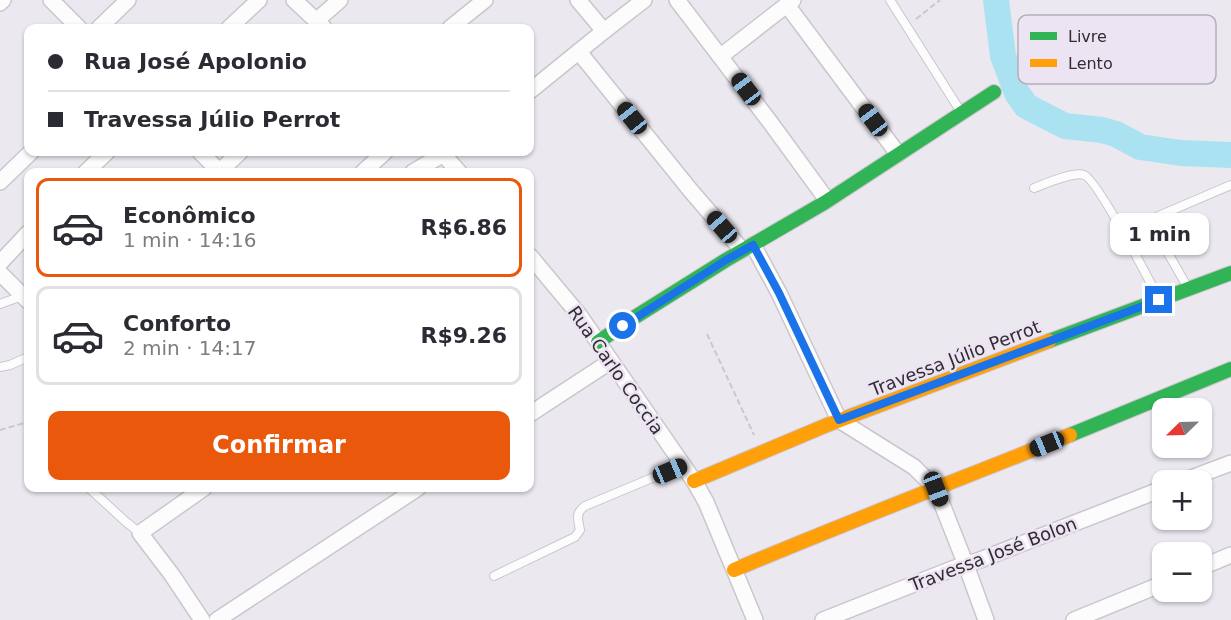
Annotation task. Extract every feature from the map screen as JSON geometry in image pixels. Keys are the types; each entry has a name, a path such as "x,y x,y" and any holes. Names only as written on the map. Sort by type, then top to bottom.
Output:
{"street":[{"path":"51,0 75,24"},
{"path":"103,24 128,0"},
{"path":"234,24 259,0"},
{"path":"294,0 319,24"},
{"path":"321,24 340,0"},
{"path":"455,24 485,0"},
{"path":"578,0 604,31"},
{"path":"534,88 644,0"},
{"path":"677,0 828,200"},
{"path":"721,56 790,3 898,154"},
{"path":"579,52 691,190 747,248 779,293 839,420 914,467 936,489 986,620"},
{"path":"598,342 635,317 828,200 994,92"},
{"path":"0,182 27,156"},
{"path":"89,168 99,156"},
{"path":"204,156 215,168"},
{"path":"223,168 236,156"},
{"path":"367,168 381,156"},
{"path":"419,168 438,156"},
{"path":"0,262 24,237"},
{"name":"Rua Carlo Coccia","path":"534,261 580,316 694,481 706,502 754,620"},
{"path":"0,273 24,296"},
{"name":"Travessa Júlio Perrot","path":"694,481 839,420 1231,273"},
{"path":"534,411 611,361"},
{"path":"734,570 1231,369"},
{"path":"1212,470 1231,463"},
{"path":"198,492 140,533 202,620"},
{"path":"217,620 412,492"},
{"name":"Travessa José Bolon","path":"823,620 1152,493"},
{"path":"1212,563 1231,555"},
{"path":"1074,620 1152,588"}],"lane":[{"path":"890,0 962,113"},
{"path":"1034,188 1076,174 1086,175 1092,181 1121,230 1159,300"},
{"path":"1121,230 1231,185"},
{"path":"1149,220 1189,289"},
{"path":"0,304 24,298"},
{"path":"0,367 24,359"},
{"path":"494,576 575,537 580,530 577,515 585,506 683,465"},
{"path":"93,492 140,533"}],"path":[{"path":"906,27 940,0"},
{"path":"707,334 761,451"},
{"path":"0,430 24,423"}],"waterway":[{"path":"996,0 1003,56 1017,93 1026,106 1065,126 1102,130 1116,134 1140,147 1181,153 1231,155"}],"traffic: fast":[{"path":"598,342 726,260 824,203 994,92"},
{"path":"1049,341 1231,273"},
{"path":"1070,435 1231,369"}],"traffic: slow":[{"path":"694,481 827,425 1049,341"},
{"path":"734,570 1070,435"}],"route":[{"path":"623,326 753,245 779,293 839,420 1159,300"}]}
